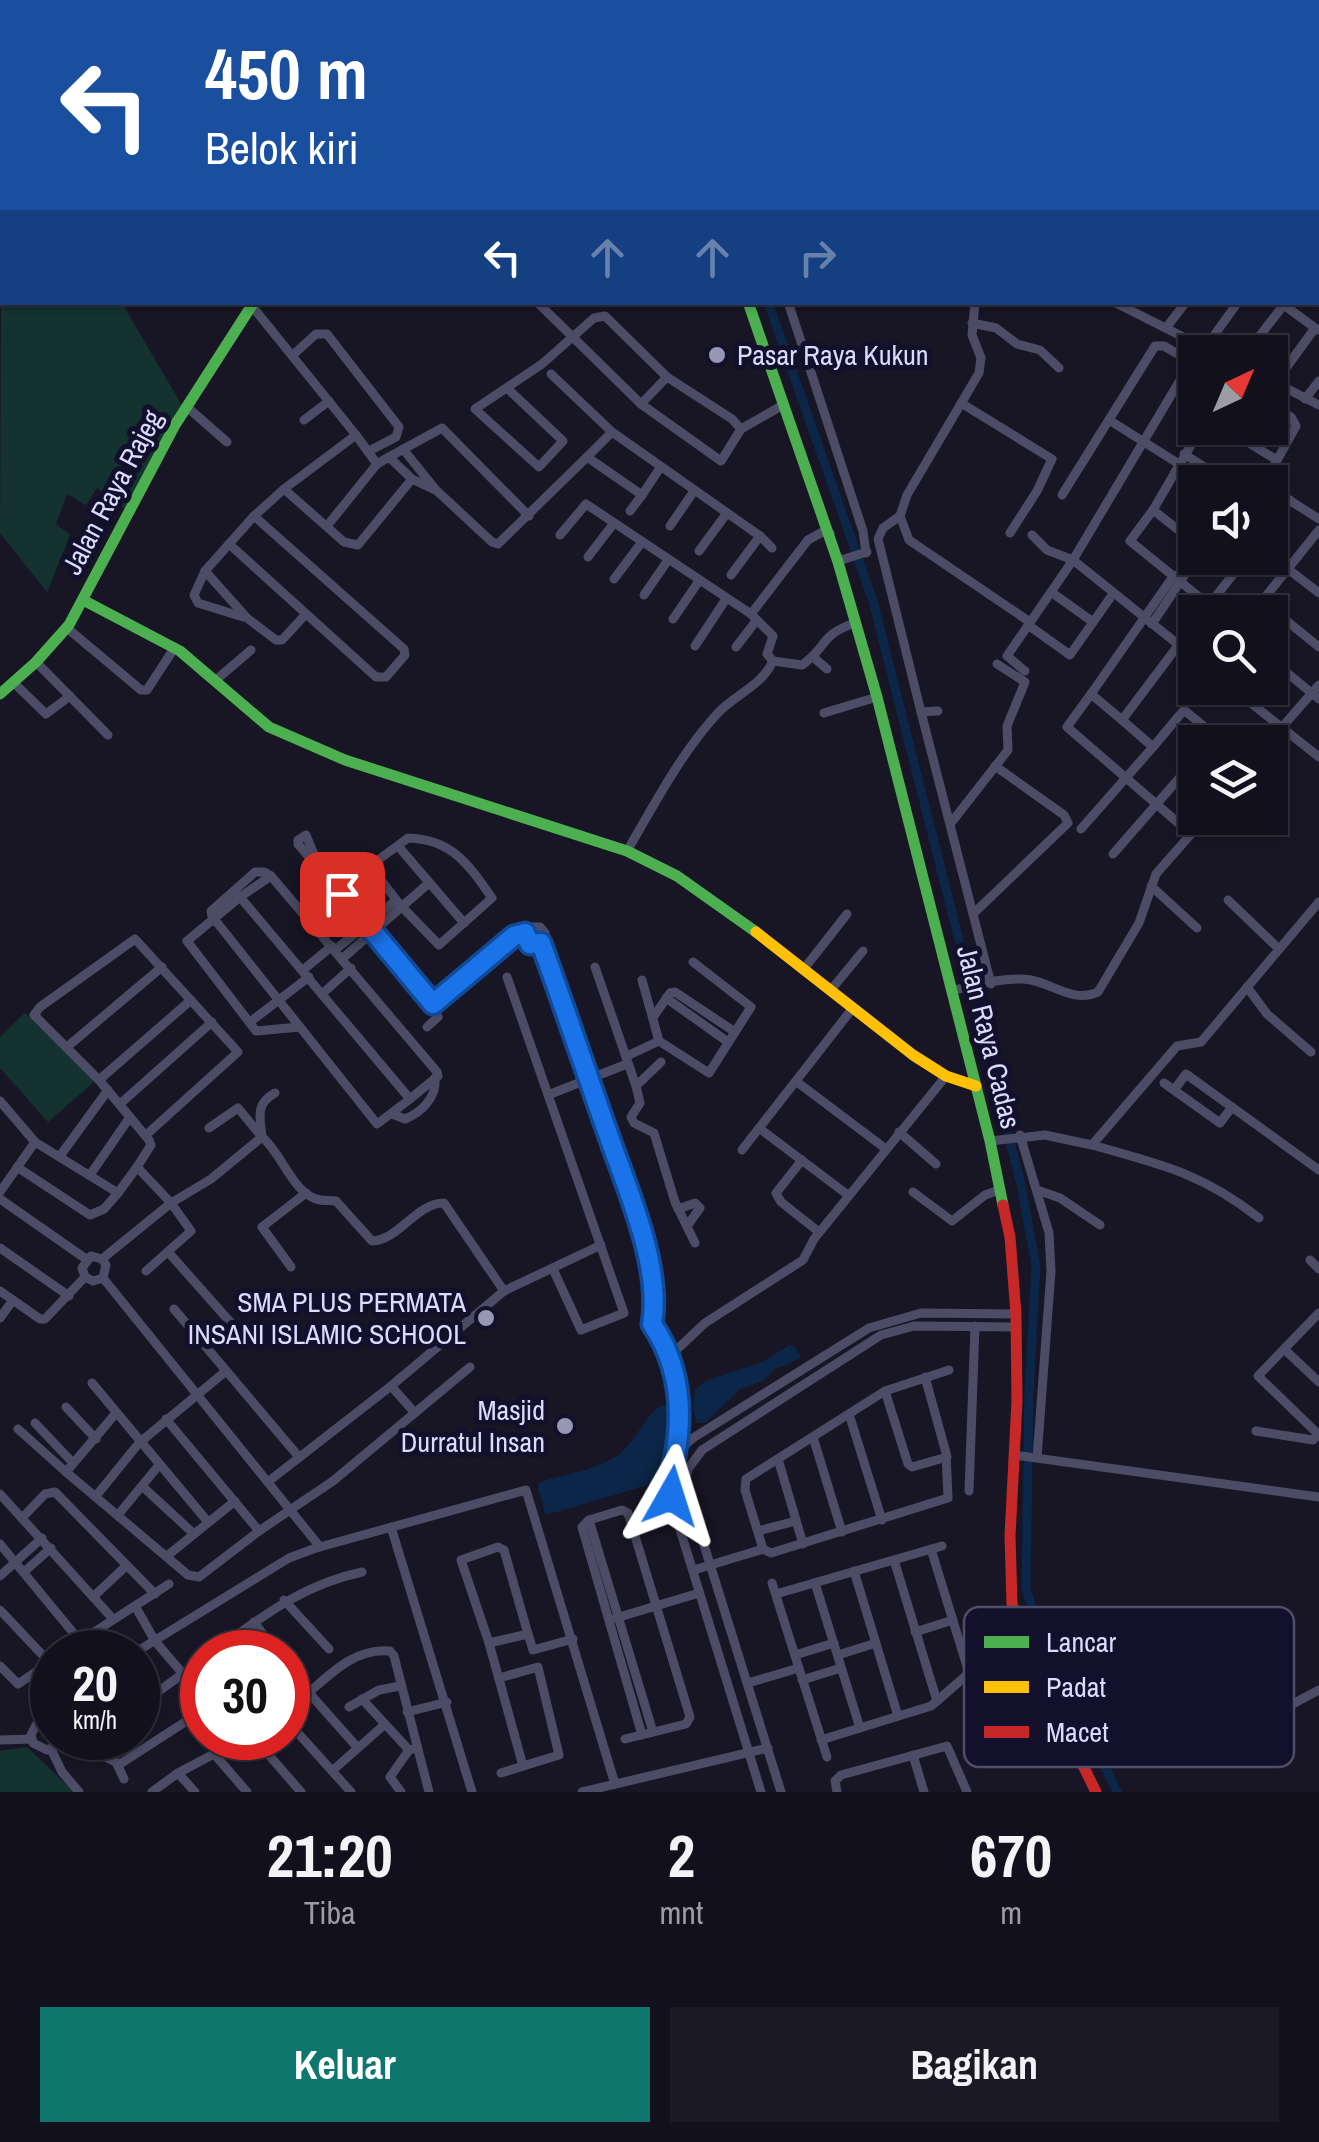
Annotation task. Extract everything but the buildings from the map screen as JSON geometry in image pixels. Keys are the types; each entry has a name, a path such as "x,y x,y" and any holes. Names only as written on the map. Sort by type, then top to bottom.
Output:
{"street":[{"name":"Jalan Raya Rajeg","path":"0,694 66,628 209,367 252,305"},
{"path":"254,305 377,464"},
{"path":"540,305 640,404 721,461 741,429 783,406"},
{"path":"596,305 600,315 620,327 668,377 741,429"},
{"name":"Jalan Raya Cadas","path":"749,305 856,623 957,990 976,1086 995,1140 999,1190 1010,1237 1015,1321 1013,1607"},
{"path":"789,305 863,531 854,556 849,601"},
{"path":"974,305 972,335 980,366 900,516 883,528 878,547 974,913 987,984"},
{"path":"1121,305 1178,337"},
{"path":"1136,312 1140,305"},
{"path":"1166,328 1184,305"},
{"path":"1213,335 1236,305"},
{"path":"1260,335 1284,305"},
{"path":"1286,305 1317,329 1288,363"},
{"path":"508,389 563,441 538,468 474,409 508,389 600,315"},
{"path":"972,323 996,328 1016,344 1040,350 1059,368"},
{"path":"294,354 316,334 328,334 399,427 396,437 369,451"},
{"path":"1062,495 1155,346 1178,349"},
{"path":"551,374 612,432 772,548"},
{"path":"640,404 668,377"},
{"path":"1306,399 1319,382"},
{"path":"1025,671 1007,656 1074,560 1178,387"},
{"path":"1288,389 1319,406"},
{"path":"304,420 329,401"},
{"path":"961,403 1052,459 1038,490 1010,533"},
{"path":"187,407 227,442"},
{"path":"1288,414 1296,424 1288,439"},
{"path":"1109,420 1184,465"},
{"path":"327,526 377,464 442,428 529,516"},
{"path":"403,450 436,490 492,542 505,540 612,432"},
{"path":"247,618 198,603 194,596 205,571 284,488 356,434"},
{"path":"1190,445 1153,510 1130,541 1191,595"},
{"path":"1252,445 1277,460"},
{"path":"1275,465 1285,445"},
{"path":"389,457 412,479 436,490"},
{"path":"586,457 642,494"},
{"path":"630,511 660,468"},
{"path":"284,488 344,542 358,545 412,479"},
{"path":"670,526 694,491"},
{"path":"1288,503 1290,500 1319,519"},
{"path":"560,534 586,504 753,617 773,636 767,652 773,661 802,665 814,657 828,635 856,623"},
{"path":"1153,510 1178,530"},
{"path":"699,551 727,513"},
{"path":"230,544 379,678 386,677 405,656 404,649 254,516"},
{"path":"900,516 909,540 1070,655 1110,598"},
{"path":"588,557 614,523"},
{"path":"736,647 808,540 826,530 854,556"},
{"path":"1318,590 1288,568 1319,530"},
{"path":"1032,535 1047,550 1074,560 1178,644 1122,720"},
{"path":"731,576 760,536"},
{"path":"614,579 642,542"},
{"path":"854,556 878,547"},
{"path":"644,594 668,560"},
{"path":"205,571 247,618 272,638 282,640 306,615"},
{"path":"1178,823 1067,727 1182,575"},
{"path":"1217,595 1233,575"},
{"path":"1266,595 1282,575"},
{"path":"673,619 699,581"},
{"path":"1050,592 1093,622"},
{"path":"83,600 175,647 270,727 345,760 627,851 677,876 888,1038 946,1076 976,1086"},
{"path":"695,646 726,600"},
{"path":"1288,621 1319,647"},
{"path":"66,628 141,690 147,690 175,647"},
{"path":"217,680 251,650"},
{"path":"814,657 827,669"},
{"path":"627,851 715,716 760,681 773,661"},
{"path":"36,662 108,734"},
{"path":"951,822 1008,750 1008,726 1025,682 997,664"},
{"path":"1284,725 1317,692 1288,672"},
{"path":"14,682 46,714 70,696"},
{"path":"1091,694 1153,747"},
{"path":"824,714 877,698"},
{"path":"1255,705 1282,725"},
{"path":"1081,830 1184,710 1200,725"},
{"path":"921,712 938,711"},
{"path":"1288,730 1319,757"},
{"path":"974,913 1068,823 1064,815 995,766"},
{"path":"1113,854 1178,780"},
{"path":"957,990 1027,979 1079,996 1094,994 1102,988 1139,922 1156,874 1190,835"},
{"path":"411,838 430,841 458,854 492,898 436,944 370,866 398,846 411,838"},
{"path":"398,846 464,923"},
{"path":"318,864 433,1004 438,1017 427,1027"},
{"path":"392,1114 404,1119 420,1111 434,1091 437,1072 271,876 255,872 212,910 214,921 377,1124 436,1078"},
{"path":"271,876 186,940 256,1030 300,1027"},
{"path":"250,1022 306,974 428,883"},
{"path":"1151,886 1197,928"},
{"path":"240,897 410,1099"},
{"path":"1228,900 1280,949"},
{"path":"1092,1145 1177,1046 1201,1042 1319,902"},
{"path":"803,970 848,914"},
{"path":"433,1004 514,936 525,933 532,925 540,926 544,933 541,943 650,1268 656,1300 652,1324 671,1355 680,1400 671,1496 761,1792"},
{"path":"525,933 530,944 541,943"},
{"path":"17,1167 90,1215 104,1209 118,1193 151,1145 99,1080 34,1015 136,939 237,1049 237,1054 146,1135"},
{"path":"830,991 863,951"},
{"path":"642,980 659,1041 708,1073 751,1006 692,962"},
{"path":"595,967 636,1086 640,1103 631,1117 634,1123 654,1133 678,1209 695,1242"},
{"path":"67,1047 162,968"},
{"path":"322,994 352,968"},
{"path":"507,976 624,1310 622,1315 581,1330 553,1268"},
{"path":"1247,987 1267,1014 1311,1052"},
{"path":"654,1016 675,992 735,1032"},
{"path":"666,998 728,1042"},
{"path":"99,1080 191,1000"},
{"path":"742,1150 852,1010"},
{"path":"120,1104 212,1022"},
{"path":"548,1095 627,1060 659,1041"},
{"path":"636,1086 661,1062"},
{"path":"1174,1090 1186,1074 1319,1170"},
{"path":"671,1355 704,1323 804,1260 819,1232 946,1076"},
{"path":"798,1082 886,1149"},
{"path":"1164,1082 1220,1123 1232,1107"},
{"path":"60,1156 108,1090"},
{"path":"262,1137 259,1110 275,1093"},
{"path":"0,1101 36,1142 118,1193"},
{"path":"208,1128 238,1108 306,1193 317,1200 336,1201 368,1238 377,1242 434,1204 444,1203 504,1291"},
{"path":"90,1175 130,1117"},
{"path":"759,1128 848,1195"},
{"path":"899,1132 936,1164"},
{"path":"995,1140 1045,1135 1163,1164 1225,1192 1259,1218"},
{"path":"1018,1136 1048,1233 1051,1271 1034,1457"},
{"path":"102,1259 171,1202 211,1178 262,1137"},
{"path":"36,1142 0,1196 86,1260"},
{"path":"802,1160 776,1194 819,1232"},
{"path":"137,1167 171,1202 191,1231 146,1271"},
{"path":"913,1192 952,1222 999,1190"},
{"path":"1037,1190 1060,1198 1100,1225"},
{"path":"291,1267 262,1227 306,1193"},
{"path":"678,1209 696,1203 700,1208 687,1226"},
{"path":"268,1481 391,1386 504,1291 601,1246"},
{"path":"0,1248 69,1296"},
{"path":"168,1252 246,1341"},
{"path":"97,1256 102,1259 106,1265 103,1278 94,1281 84,1276 86,1260 97,1256"},
{"path":"1310,1260 1319,1269"},
{"path":"0,1291 40,1319 69,1296 84,1276"},
{"path":"103,1278 320,1547"},
{"path":"0,1318 12,1300"},
{"path":"174,1309 300,1457"},
{"path":"675,1458 685,1444 869,1328 920,1313 1015,1321"},
{"path":"1256,1430 1313,1440 1319,1434 1258,1376 1317,1320"},
{"path":"782,1792 685,1484 688,1469 714,1442 881,1335 914,1326 975,1326 1015,1321"},
{"path":"206,1346 233,1326"},
{"path":"969,1491 975,1326"},
{"path":"1284,1349 1319,1382"},
{"path":"35,1423 96,1496 188,1575 200,1577 259,1530 292,1510 470,1367"},
{"path":"925,1378 947,1457 948,1498 765,1553 744,1484 746,1478 885,1392 925,1378 949,1370"},
{"path":"96,1496 139,1443 226,1371"},
{"path":"92,1383 208,1522"},
{"path":"391,1386 415,1413"},
{"path":"885,1392 908,1464 912,1467 947,1457"},
{"path":"66,1407 96,1439"},
{"path":"70,1468 116,1413"},
{"path":"849,1414 882,1520"},
{"path":"166,1419 259,1530"},
{"path":"18,1429 70,1468"},
{"path":"707,1430 714,1442"},
{"path":"812,1438 842,1532"},
{"path":"1016,1456 1319,1496"},
{"path":"778,1458 803,1544"},
{"path":"118,1515 159,1465"},
{"path":"142,1486 194,1534"},
{"path":"160,1638 281,1562 320,1547 526,1490 615,1784"},
{"path":"22,1518 45,1494 55,1492 154,1594"},
{"path":"0,1494 113,1620"},
{"path":"167,1556 234,1500"},
{"path":"625,1739 648,1734 686,1724 690,1719 626,1511 589,1520 613,1619 648,1734"},
{"path":"758,1531 796,1520"},
{"path":"391,1528 472,1792"},
{"path":"0,1576 42,1538"},
{"path":"0,1544 71,1630"},
{"path":"501,1773 559,1755 504,1550 498,1547 461,1560 489,1643 522,1766"},
{"path":"25,1571 51,1548"},
{"path":"826,1757 774,1589 815,1583 936,1548 964,1656"},
{"path":"694,1570 763,1549"},
{"path":"894,1560 937,1701"},
{"path":"93,1597 126,1566"},
{"path":"854,1571 898,1716"},
{"path":"243,1630 284,1600 362,1572"},
{"path":"815,1583 860,1728"},
{"path":"97,1630 169,1584"},
{"path":"613,1619 699,1593"},
{"path":"284,1600 329,1649"},
{"path":"135,1606 149,1630"},
{"path":"0,1610 30,1641"},
{"path":"916,1632 953,1620"},
{"path":"254,1622 260,1630"},
{"path":"489,1643 528,1634"},
{"path":"533,1650 573,1639"},
{"path":"795,1655 834,1643"},
{"path":"838,1655 876,1644"},
{"path":"160,1646 180,1670"},
{"path":"358,1747 310,1694 335,1668 355,1657 383,1650 394,1656 413,1749 430,1792"},
{"path":"0,1666 18,1684 30,1676"},
{"path":"498,1678 538,1667"},
{"path":"748,1683 798,1668"},
{"path":"802,1680 841,1668"},
{"path":"821,1740 937,1701 964,1677"},
{"path":"349,1707 378,1690 400,1686"},
{"path":"1294,1703 1319,1690"},
{"path":"362,1699 384,1725 413,1749"},
{"path":"407,1712 446,1702"},
{"path":"116,1764 180,1725"},
{"path":"332,1771 384,1725"},
{"path":"0,1740 30,1739"},
{"path":"310,1746 351,1792"},
{"path":"837,1792 835,1781 841,1776 948,1746 970,1792"},
{"path":"582,1792 768,1748"},
{"path":"400,1792 390,1776 413,1749"},
{"path":"912,1755 924,1792"},
{"path":"56,1760 79,1792"},
{"path":"110,1760 124,1778"},
{"path":"153,1792 204,1760"},
{"path":"218,1760 247,1792"},
{"path":"273,1760 301,1792"},
{"name":"Jalan Raya Cadas","path":"1084,1767 1096,1792"},
{"path":"178,1773 195,1792"}],"green space":[{"path":"1,305 123,305 184,409 125,509 97,488 86,505 67,494 56,524 70,535 47,592 0,533"},
{"path":"25,1013 95,1081 48,1122 0,1068 0,1037"},
{"path":"27,1747 30,1760 41,1760 74,1792 0,1792 0,1751"}],"water":[{"path":"789,1345 795,1347 801,1358 773,1370 763,1381 740,1389 705,1423 697,1423 693,1409 695,1389 708,1380 763,1362"},
{"path":"660,1406 672,1406 673,1413 659,1479 546,1515 538,1488 540,1482 616,1457"}],"waterway":[{"path":"769,305 873,601 1021,1185 1036,1266 1029,1393 1026,1589 1032,1607"},
{"path":"1105,1767 1117,1792"}],"traffic: fast":[{"path":"0,694 69,625 175,425 252,305"},
{"path":"749,305 838,562 877,697 1003,1205"},
{"path":"83,600 180,651 269,727 345,760 627,851 677,876 756,932"}],"traffic: slow":[{"path":"756,932 913,1055 946,1076 976,1086"}],"traffic: jam":[{"path":"1003,1205 1010,1237 1016,1314 1017,1401 1010,1536 1013,1607"},
{"path":"1084,1767 1096,1792"}],"place":[{"name":"Pasar Raya Kukun","path":"717,355"},
{"name":"SMA PLUS PERMATA INSANI ISLAMIC SCHOOL","path":"486,1318"},
{"name":"Masjid Durratul Insan","path":"565,1426"}],"route":[{"path":"342,894 433,1004 514,936 525,933 530,944 541,943 650,1268 656,1300 652,1324 666,1344 674,1366 680,1400 671,1496"}]}
